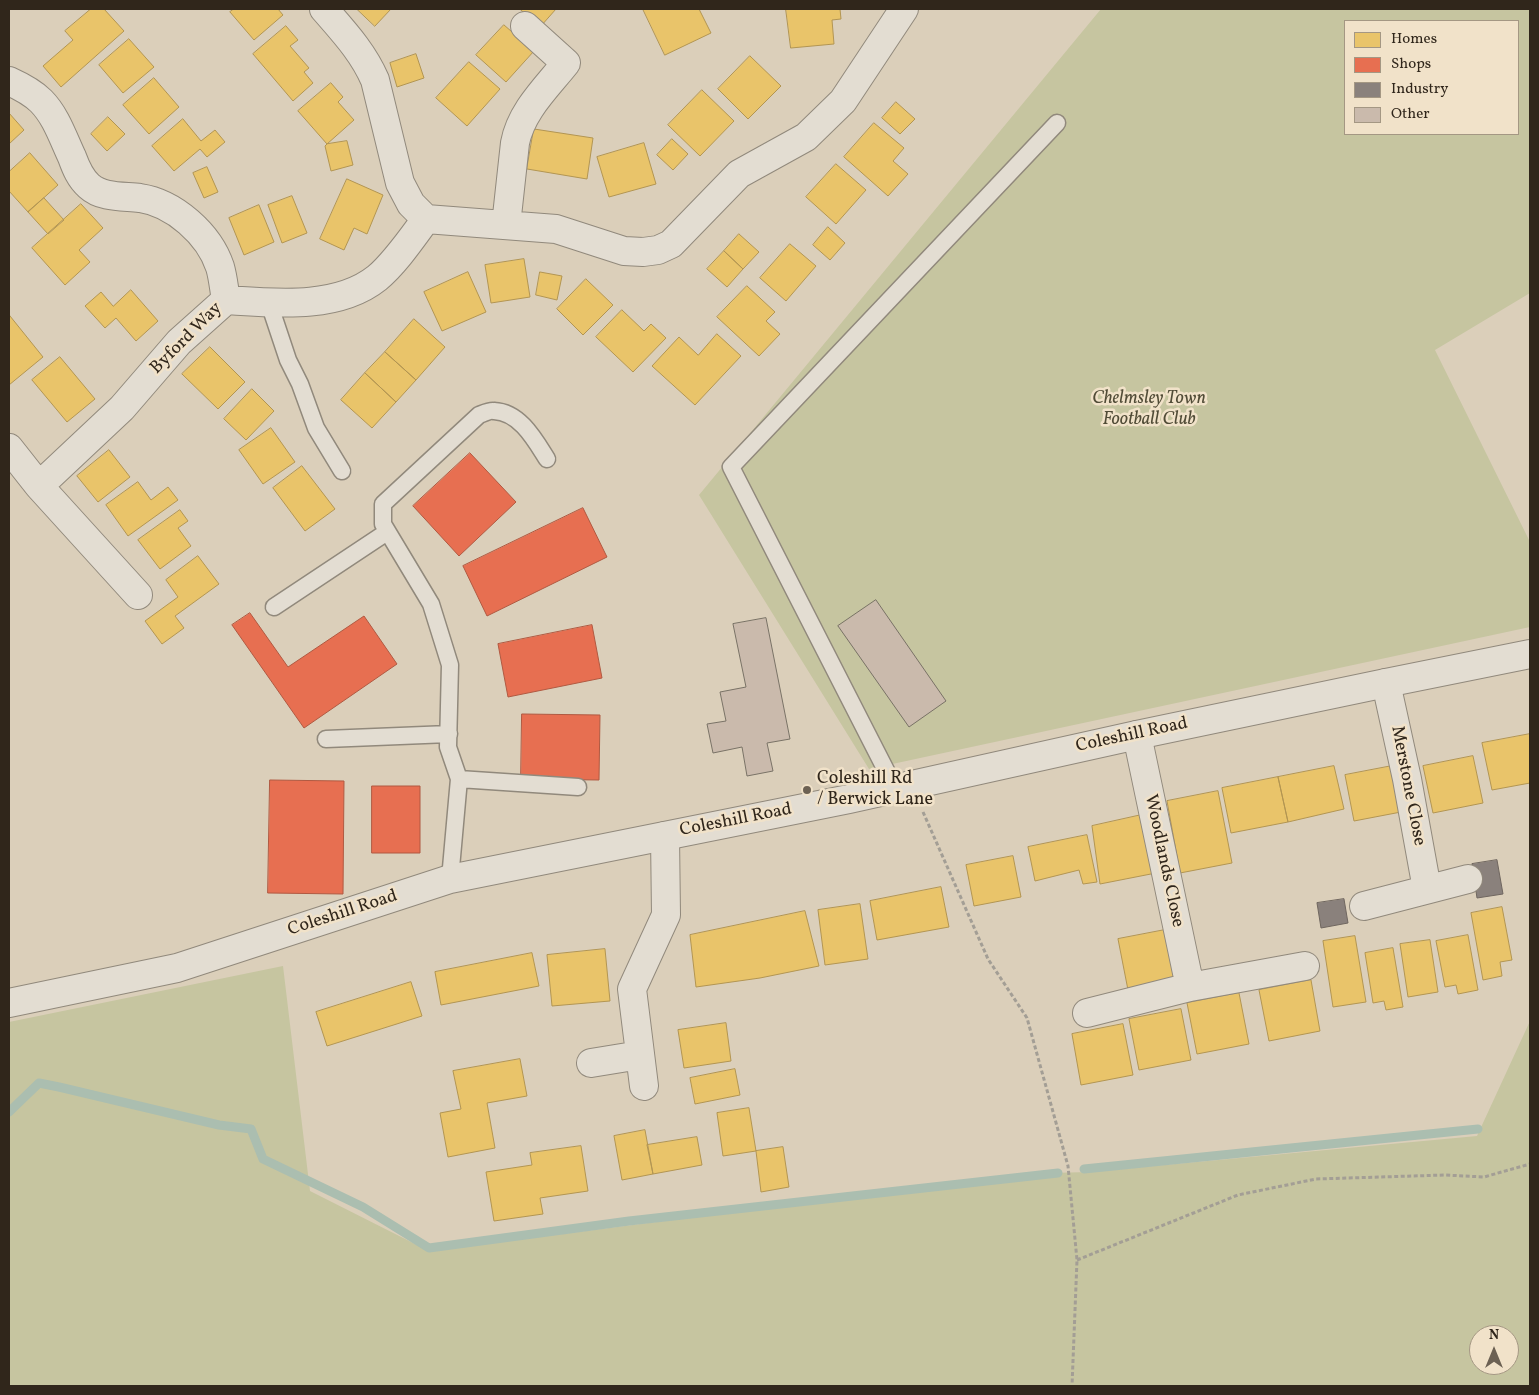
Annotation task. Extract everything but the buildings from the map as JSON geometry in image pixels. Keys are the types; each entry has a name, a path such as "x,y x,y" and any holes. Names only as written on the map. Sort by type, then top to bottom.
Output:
{"street":[{"path":"324,9 356,46 376,80 400,183 412,204 426,219 556,229 624,251 643,252 658,250 671,244 739,174 806,137 842,101 903,9"},
{"path":"506,225 517,130 526,113 566,63 525,26"},
{"path":"9,81 26,89 41,101 60,129 81,177 90,188 105,194 142,198 166,206 198,230 211,248 220,266 226,300"},
{"name":"Byford Way","path":"39,486 122,408 179,342 226,300 269,303 328,300 353,292 377,278 426,219"},
{"path":"9,448 39,486 138,595"},
{"name":"Coleshill Road","path":"9,1003 177,968 450,879 849,799 1136,735 1386,682 1530,654"},
{"name":"Merstone Close","path":"1386,682 1407,779 1427,889"},
{"name":"Woodlands Close","path":"1136,735 1190,987"},
{"path":"644,1086 632,989 666,915 665,836"},
{"path":"1364,906 1468,879"},
{"path":"1087,1013 1190,987 1305,966"},
{"path":"590,1063 640,1055"}],"lane":[{"path":"895,788 731,467 1057,123"},
{"path":"269,303 288,360 300,384 316,428 342,471"},
{"path":"450,879 458,779 448,747 450,666 432,604 383,524 383,504 479,415 493,410 512,415 532,435 547,459"},
{"path":"274,607 387,532"},
{"path":"326,739 449,734"},
{"path":"458,779 578,787"}],"path":[{"path":"921,809 988,959 1027,1018 1068,1166 1077,1260 1072,1386"},
{"path":"1077,1260 1238,1195 1316,1179 1444,1175 1484,1177 1530,1164"}],"green space":[{"name":"Chelmsley Town Football Club","path":"1101,9 1530,9 1530,293 1435,350 1530,542 1530,627 869,769 699,495"},
{"path":"283,966 310,1191 429,1251 1050,1173 1089,1172 1477,1136 1530,1021 1530,1386 9,1386 9,1022"}],"waterway":[{"path":"9,1112 39,1083 219,1125 251,1129 263,1159 363,1207 429,1248 629,1221 1058,1173"},
{"path":"1084,1169 1478,1129"}],"place":[{"name":"Coleshill Rd / Berwick Lane","path":"807,790"}]}
